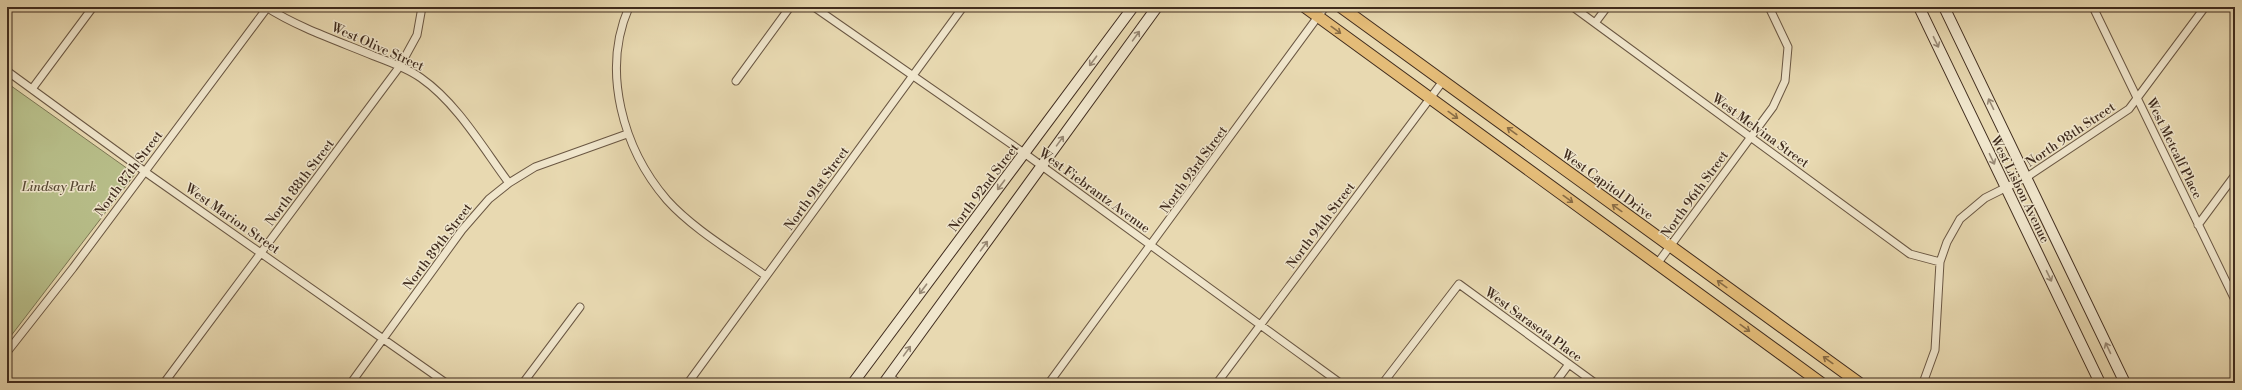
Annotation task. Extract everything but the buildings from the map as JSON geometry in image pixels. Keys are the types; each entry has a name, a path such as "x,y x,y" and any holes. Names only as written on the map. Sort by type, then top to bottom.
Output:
{"main road":[{"name":"North 92nd Street","path":"853,383 1133,7"},
{"path":"887,380 1157,7"},
{"path":"1305,7 1820,383"},
{"name":"West Capitol Drive","path":"1341,7 1859,383"},
{"name":"West Lisbon Avenue","path":"1919,7 2100,383"},
{"name":"West Lisbon Avenue","path":"1944,7 2125,383"}],"street":[{"path":"32,89 93,7"},
{"name":"North 88th Street","path":"164,383 400,66 417,35 422,7"},
{"path":"629,7 619,43 617,74 619,102 627,134 646,171 668,200 692,222 766,276"},
{"path":"736,81 790,7"},
{"name":"West Fiebrantz Avenue","path":"814,7 1024,153 1340,383"},
{"name":"North 91st Street","path":"688,383 963,7"},
{"name":"North 93rd Street","path":"1049,383 1152,246 1326,7"},
{"name":"West Melvina Street","path":"1573,7 1910,254 1940,262"},
{"path":"1596,23 1607,7"},
{"name":"North 96th Street","path":"1657,264 1773,107 1785,81 1788,46 1769,7"},
{"name":"West Metcalf Place","path":"2093,7 2235,300"},
{"name":"North 98th Street","path":"1923,383 1935,350 1940,262 1946,242 1960,219 1985,198 2027,177 2129,109 2205,7"},
{"name":"West Olive Street","path":"267,8 296,24 400,66 420,77 438,91 509,183"},
{"name":"North 87th Street","path":"7,352 267,8"},
{"name":"West Marion Street","path":"7,71 144,171 446,383"},
{"name":"North 94th Street","path":"1217,383 1443,82"},
{"name":"North 89th Street","path":"351,383 384,340 462,230 489,199 509,183 535,167 627,134"},
{"path":"2198,225 2235,175"},
{"name":"West Sarasota Place","path":"1383,383 1459,284 1595,383"},
{"path":"523,383 580,307"},
{"path":"1555,383 1569,364"},
{"path":"887,380 898,383"}],"green space":[{"name":"Lindsay Park","path":"7,83 135,174 7,341"}]}
